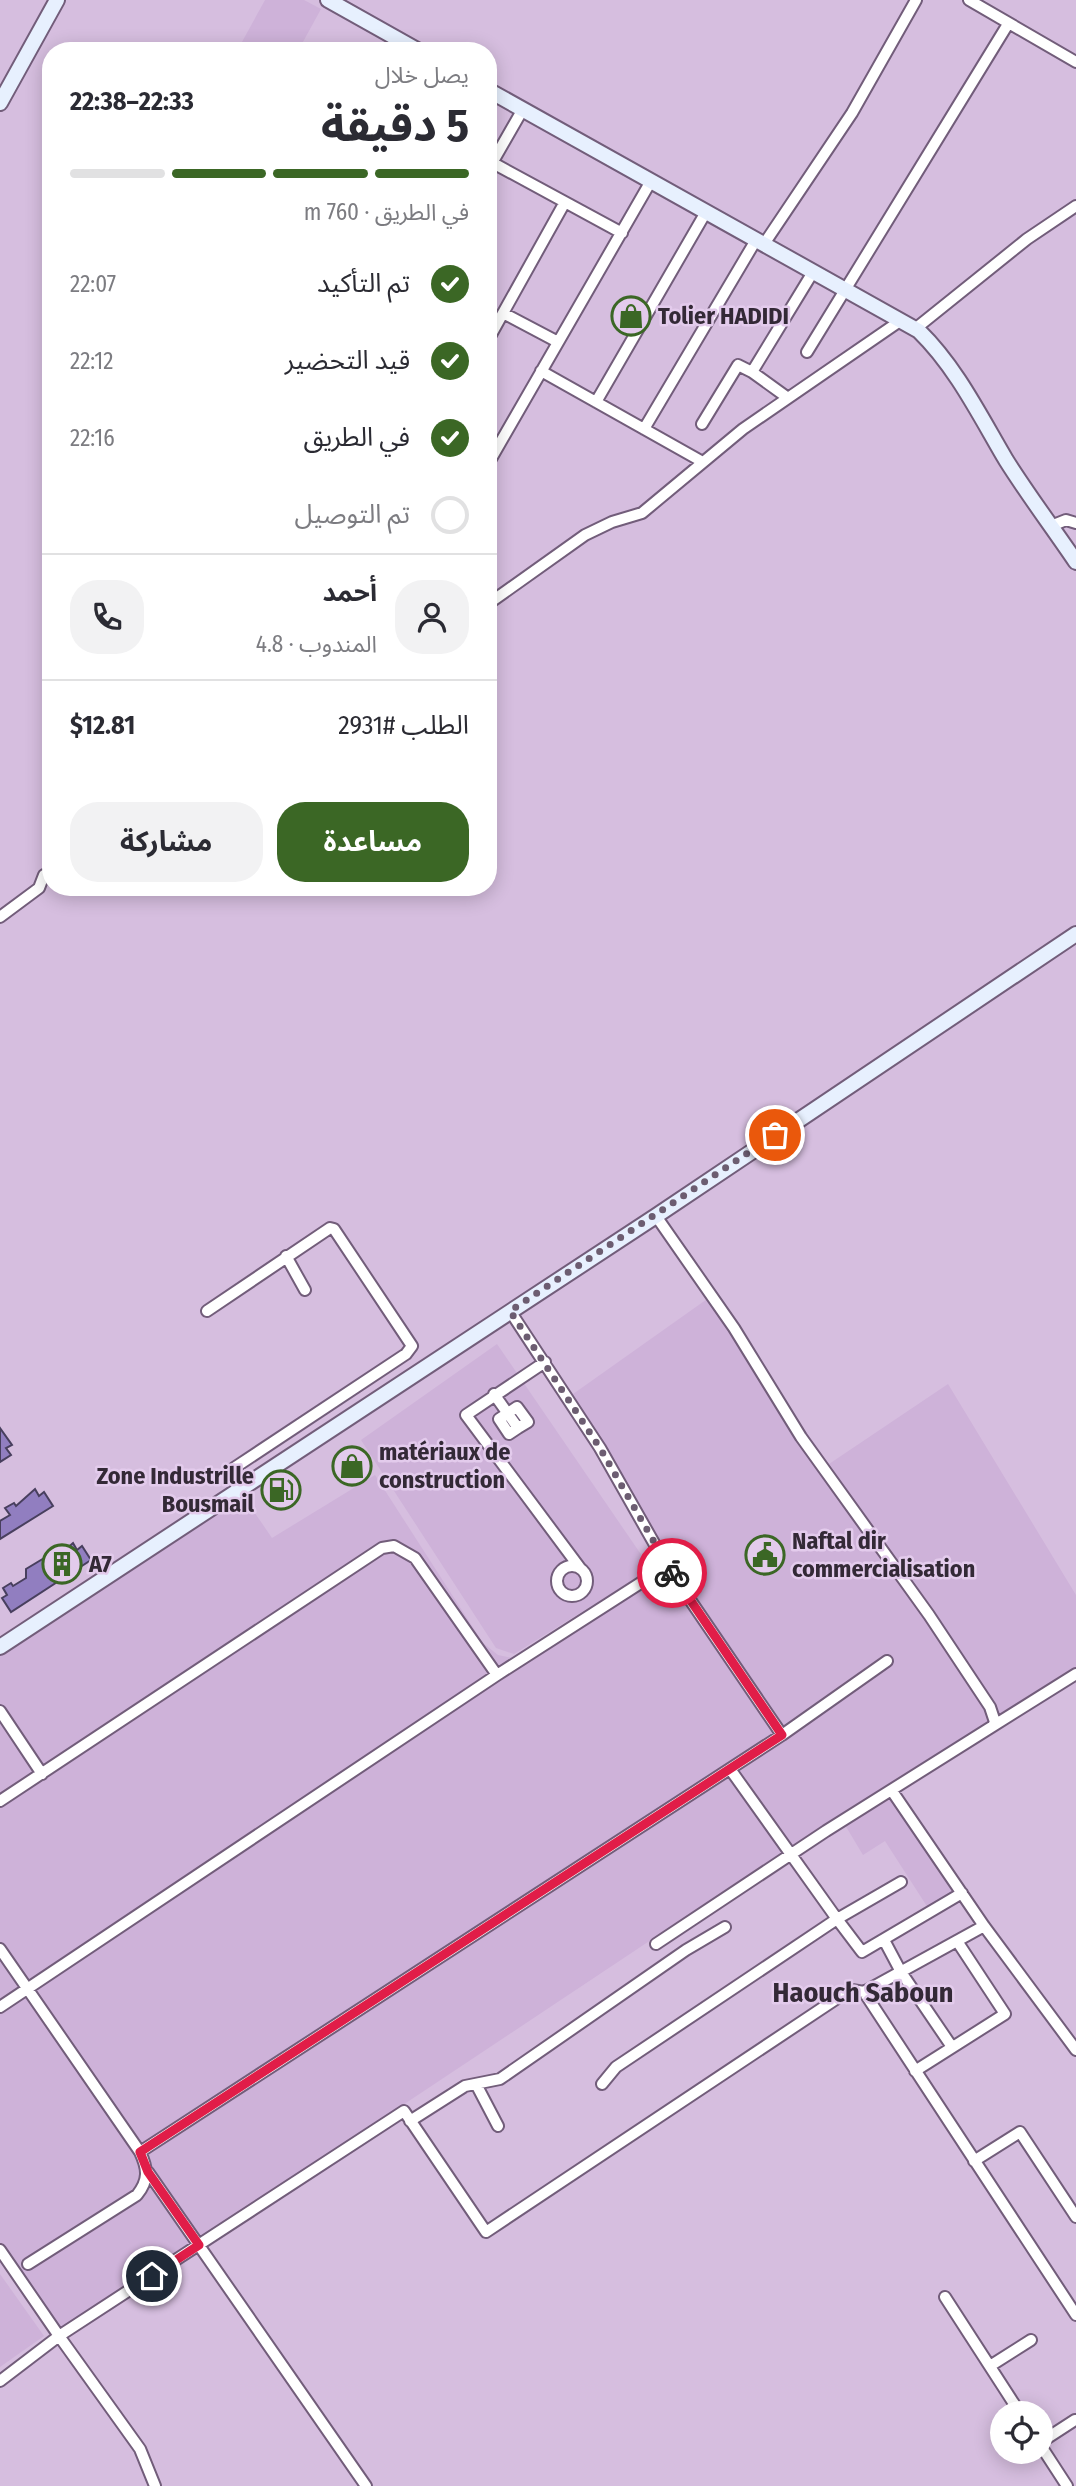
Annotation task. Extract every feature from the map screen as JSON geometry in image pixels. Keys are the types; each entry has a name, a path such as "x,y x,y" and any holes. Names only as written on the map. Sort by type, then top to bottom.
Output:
{"main road":[{"path":"0,103 57,0"},
{"path":"328,0 403,42"},
{"path":"497,95 915,329 934,346 951,369 1017,477 1076,562"},
{"path":"0,1647 656,1216 1076,934"}],"street":[{"path":"644,429 760,242 852,113 916,0"},
{"path":"969,0 1076,62"},
{"path":"807,352 1008,24"},
{"path":"497,155 523,109"},
{"path":"497,170 565,202 622,233"},
{"path":"497,448 651,181"},
{"path":"497,324 565,202"},
{"path":"915,329 1027,239 1076,206"},
{"path":"596,402 706,212"},
{"path":"752,372 813,272"},
{"path":"503,313 558,342"},
{"path":"497,598 585,536 611,522 642,513 701,461 900,321"},
{"path":"702,424 738,365 788,398"},
{"path":"541,371 701,461"},
{"path":"1051,526 1066,520 1076,523"},
{"path":"0,917 40,888 42,882"},
{"path":"656,1216 734,1328 801,1437 929,1615 990,1707 995,1717 993,1727"},
{"path":"207,1311 327,1228 334,1229 412,1346 406,1354 234,1468 232,1476 239,1490"},
{"path":"286,1256 305,1290"},
{"path":"510,1311 600,1448 667,1566 782,1735"},
{"path":"545,1362 466,1415 580,1568"},
{"path":"494,1394 508,1413 499,1419 509,1434 518,1428"},
{"path":"0,1801 382,1548 394,1546 403,1549 415,1559 497,1675"},
{"path":"0,2007 497,1675 667,1566"},
{"path":"140,2152 782,1735 887,1661"},
{"path":"656,1944 791,1854 1076,1674"},
{"path":"0,1712 42,1774"},
{"path":"730,1769 862,1952 962,1893"},
{"path":"892,1791 984,1926 1076,2049"},
{"path":"602,2084 616,2067 837,1919 901,1882"},
{"path":"0,2381 59,2336 404,2111 486,2232 842,1995 852,1990 864,1992 984,1926"},
{"path":"410,2121 465,2086 500,2079 686,1950 725,1927"},
{"path":"884,1940 901,1972 952,2047"},
{"path":"915,2071 1005,2014 957,1941"},
{"path":"0,1949 140,2152 148,2172 366,2486"},
{"path":"864,1992 1076,2315"},
{"path":"476,2084 498,2126"},
{"path":"974,2161 1020,2132 1076,2217"},
{"path":"28,2264 136,2194 144,2186 148,2172"},
{"path":"0,2250 140,2449 155,2486"},
{"path":"945,2297 1012,2401"},
{"path":"990,2366 1031,2340"},
{"path":"1053,2436 1075,2420"},
{"path":"1053,2463 1067,2486"}],"shaded area":[{"path":"265,0 304,0 321,9 303,42 242,42"},
{"path":"710,1297 829,1464 948,1384 1076,1595 1076,1669 889,1786 959,1895 930,1911 885,1841 863,1855 839,1815 54,2337 0,2253 0,1655 244,1497 272,1538 375,1475 483,1643 498,1655 513,1658 670,1559 566,1399"},
{"path":"497,1344 651,1569 514,1654 496,1648 361,1440"},
{"path":"0,2274 44,2336 0,2367"}],"building":[{"path":"0,1428 12,1445 6,1448 11,1455 0,1462"},
{"path":"35,1489 39,1496 44,1492 53,1506 0,1539 0,1521 10,1515 5,1508 14,1503 16,1506"},
{"path":"73,1543 77,1550 82,1546 91,1560 11,1612 2,1598 7,1595 3,1588 11,1583 13,1586 26,1578 26,1569 46,1557 52,1557 54,1560"}],"way so far":[{"path":"672,1573 600,1448 510,1311 775,1135"}],"place":[{"name":"Tolier HADIDI","path":"631,316"},
{"name":"matériaux de construction","path":"352,1466"},
{"name":"Zone Industrille Bousmail","path":"281,1490"},
{"name":"Naftal dir commercialisation","path":"765,1555"},
{"name":"A7","path":"62,1564"}],"district":[{"name":"Haouch Saboun","path":"863,1992"}],"route":[{"path":"152,2276 199,2245 148,2172 140,2152 782,1735 672,1573"}]}
